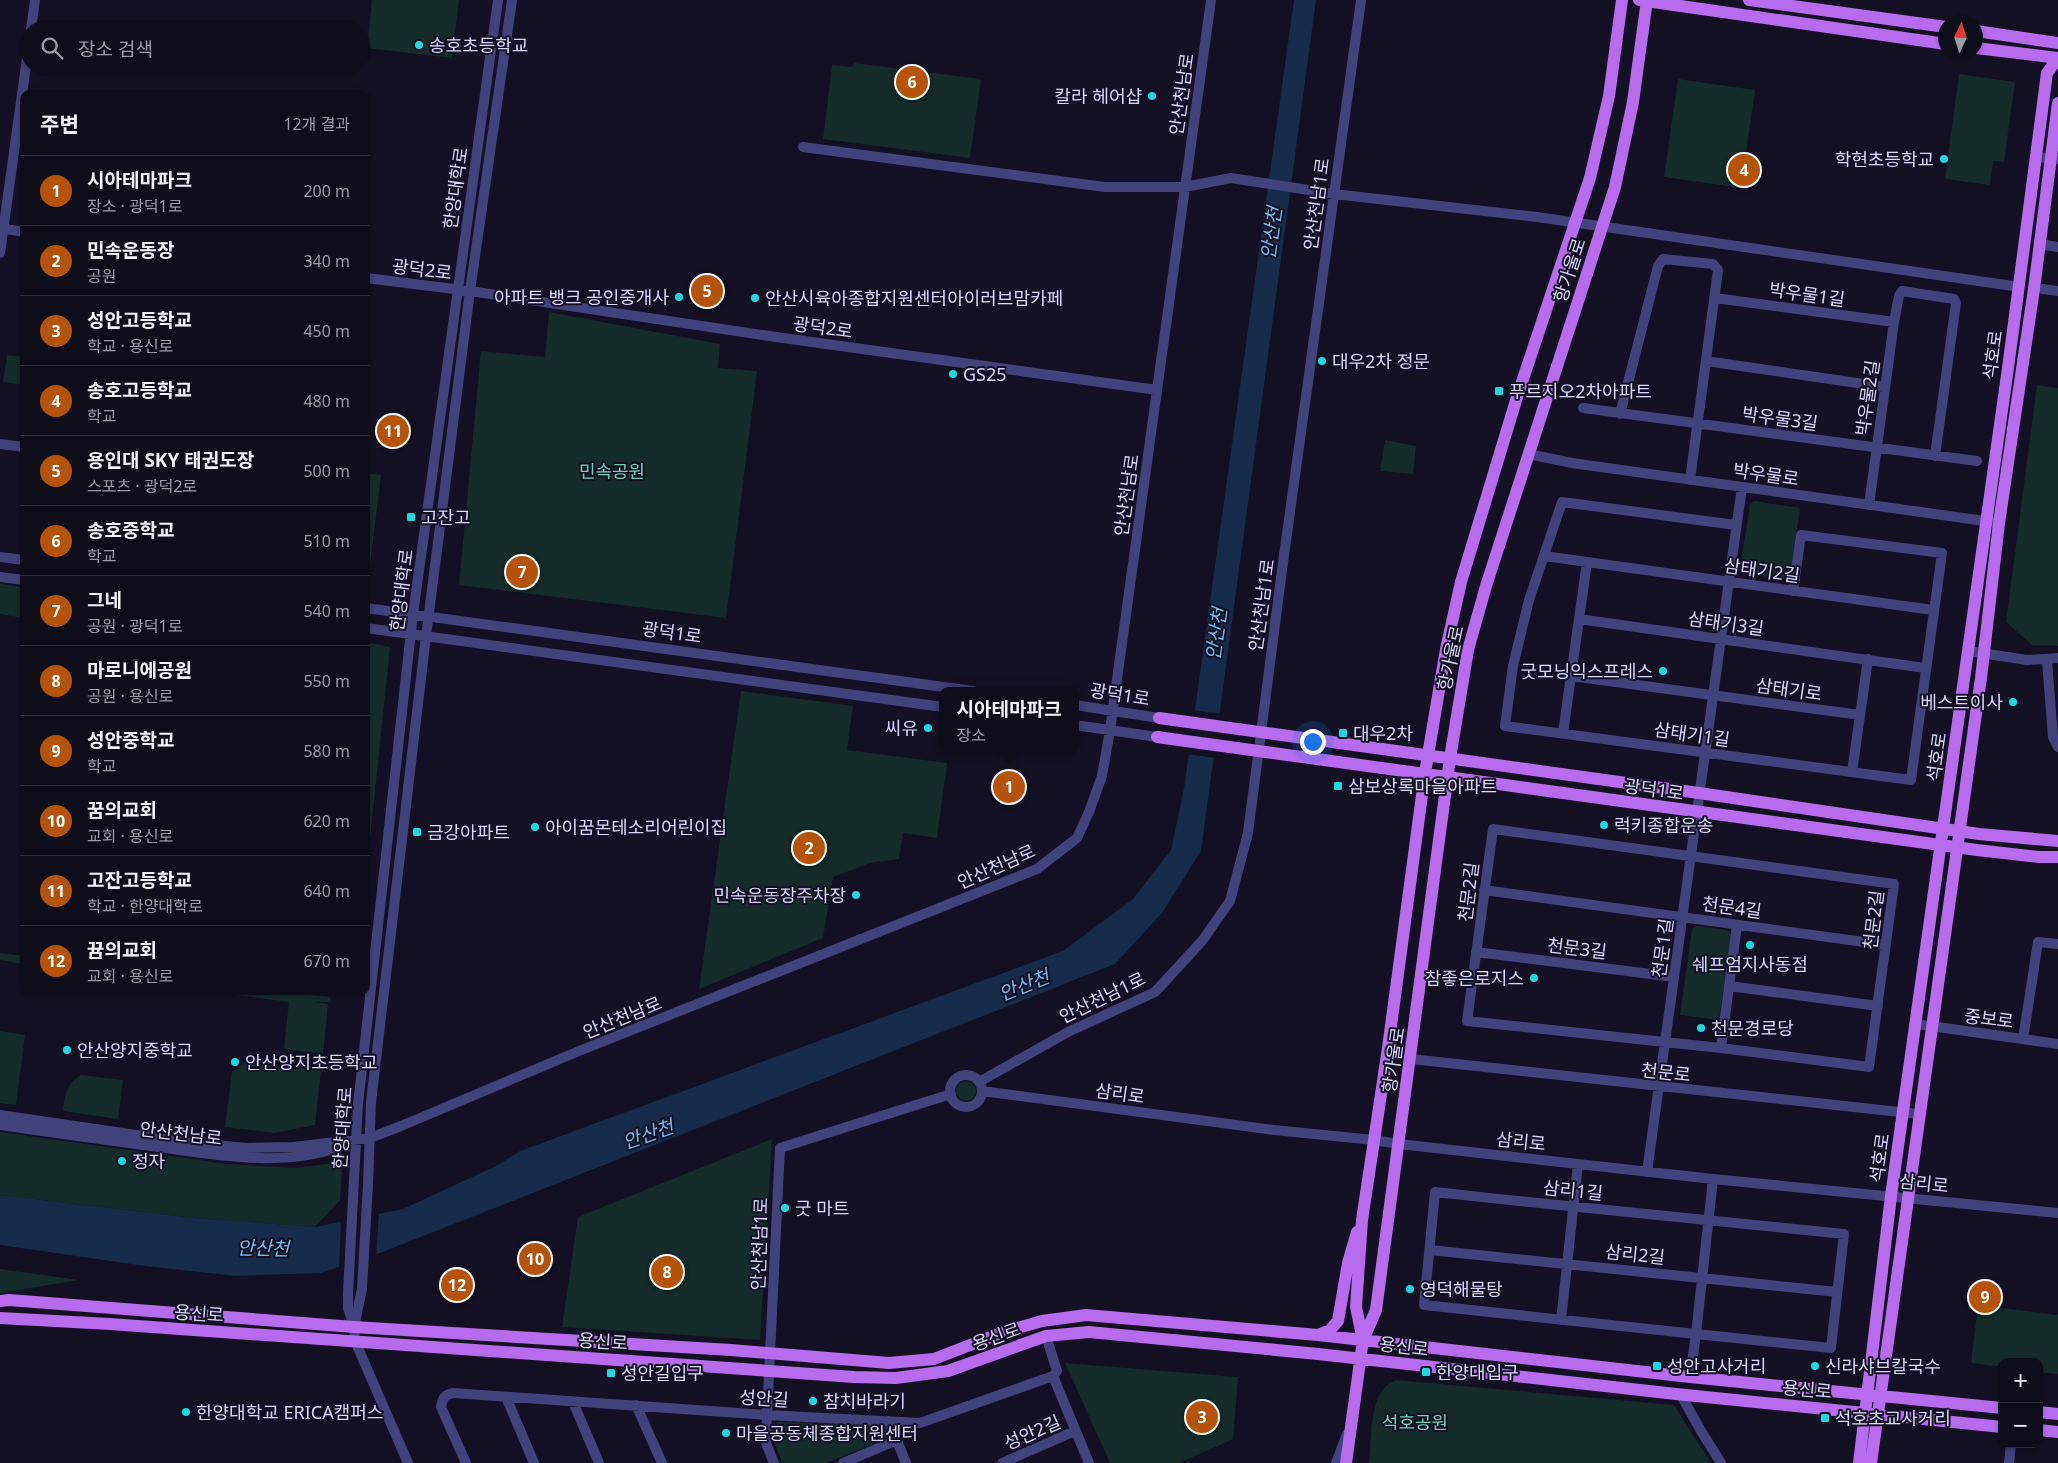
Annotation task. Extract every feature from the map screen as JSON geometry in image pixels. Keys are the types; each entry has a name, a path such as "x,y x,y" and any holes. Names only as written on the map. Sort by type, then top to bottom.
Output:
{"main road":[{"name":"항가울로","path":"1363,1340 1356,1308 1362,1220 1388,1048 1425,773 1446,649 1461,582 1517,397 1590,178 1609,96 1622,0"},
{"name":"항가울로","path":"1346,1463 1363,1340 1376,1310 1411,1059 1447,777 1468,650 1528,454 1615,187 1632,102 1644,0"},
{"path":"1644,0 1938,43"},
{"path":"1749,0 1828,5 1938,26"},
{"path":"1983,32 2058,43"},
{"path":"1983,49 2058,58"},
{"name":"석호로","path":"1859,1463 1871,1413 1880,1397 1918,1114 1984,654 1999,523 2040,244 2048,158 2048,73 2058,58"},
{"name":"석호로","path":"1871,1463 1871,1413 1866,1396 1891,1196 1986,521 2058,103"},
{"name":"광덕1로","path":"1159,718 1944,828 2058,841"},
{"name":"광덕1로","path":"1156,737 1957,848 2039,857 2058,857"},
{"path":"1318,1335 1330,1330 1338,1321 1351,1250 1362,1220"},
{"name":"용신로","path":"0,1301 9,1300 354,1327 889,1363 934,1359 1001,1333 1042,1321 1086,1315 1318,1335 1866,1396 1998,1408"},
{"name":"용신로","path":"0,1318 896,1378 948,1371 1046,1336 1089,1332 1361,1358 1682,1395 1998,1426"},
{"path":"2043,1412 2058,1414"},
{"path":"2043,1430 2058,1432"}],"street":[{"path":"32,20 35,0"},
{"name":"한양대학로","path":"354,1327 348,1308 348,1293 358,1104 413,614 498,0"},
{"name":"한양대학로","path":"354,1327 362,1289 371,1102 426,636 470,291 512,0"},
{"name":"안산천남로","path":"0,1115 180,1142 246,1148 293,1147 370,1138 579,1051 1037,870 1077,838 1102,776 1110,730 1211,0"},
{"name":"안산천남1로","path":"981,1087 1068,1032 1155,992 1202,941 1230,900 1248,834 1361,0"},
{"path":"22,90 24,75"},
{"path":"0,253 20,105"},
{"path":"803,147 1105,186 1185,187 1231,178 1334,194 1536,217 2013,286"},
{"path":"2,228 20,231"},
{"path":"2040,244 2058,247"},
{"path":"1620,414 1658,266 1663,259 1713,264 1718,270 1690,480"},
{"name":"광덕2로","path":"370,278 458,289 786,338 1157,390"},
{"path":"2043,290 2058,292"},
{"name":"박우물2길","path":"1869,505 1898,296 1902,292 1954,299 1956,303 1935,456"},
{"name":"박우물1길","path":"1715,298 1894,322"},
{"path":"1706,361 1885,387"},
{"name":"박우물3길","path":"1583,408 1977,461"},
{"path":"0,444 20,446"},
{"name":"박우물로","path":"1528,454 1572,464 1999,523"},
{"path":"1697,812 1742,487"},
{"name":"삼태기1길","path":"1736,525 1562,502 1529,600 1513,666 1505,726 1911,780 1942,554 1801,535 1793,591"},
{"name":"삼태기2길","path":"1544,556 1933,610"},
{"path":"0,557 20,560"},
{"path":"1563,733 1587,562"},
{"path":"0,577 20,580"},
{"name":"광덕1로","path":"370,609 944,687"},
{"name":"삼태기3길","path":"1579,619 1925,668"},
{"path":"370,629 939,706"},
{"path":"1968,651 2027,660 2058,658"},
{"path":"1852,772 1868,659"},
{"path":"2047,660 2053,737 2058,747"},
{"name":"삼태기로","path":"1571,676 1860,715"},
{"name":"광덕1로","path":"1079,706 1159,718"},
{"name":"광덕1로","path":"1079,726 1156,737"},
{"name":"천문1길","path":"1647,1172 1697,812"},
{"name":"천문2길","path":"1492,829 1894,884 1869,1067 1721,1048 1466,1021 1484,890 1492,829"},
{"name":"천문4길","path":"1484,890 1886,945"},
{"path":"1721,1048 1737,925"},
{"path":"2023,1039 2038,942 2058,944"},
{"name":"천문3길","path":"1476,952 1674,977"},
{"path":"1729,986 1878,1006"},
{"name":"중보로","path":"1916,1024 2058,1044"},
{"name":"천문로","path":"1411,1059 1918,1114"},
{"path":"968,1075 981,1087 978,1101 970,1106 960,1105 951,1094 952,1084 959,1077 968,1075"},
{"name":"삼리로","path":"981,1087 1274,1130 1713,1179 2058,1212"},
{"name":"안산천남1로","path":"774,1463 766,1443 780,1148 951,1094"},
{"name":"안산천남로","path":"0,1125 140,1145 247,1157 294,1157 333,1150 357,1140"},
{"path":"1561,1320 1578,1164"},
{"path":"1690,1377 1713,1179"},
{"name":"삼리1길","path":"1435,1192 1573,1207 1844,1234 1831,1348 1424,1305 1435,1192"},
{"name":"삼리2길","path":"1430,1250 1837,1292"},
{"path":"354,1327 355,1341 408,1463"},
{"path":"1046,1336 1057,1370 1053,1376 1089,1463"},
{"name":"성안길","path":"466,1463 442,1407 442,1399 446,1395 453,1393 767,1415 920,1423 1053,1376"},
{"path":"1682,1395 1701,1432 1722,1463"},
{"path":"506,1396 534,1463"},
{"path":"573,1402 599,1463"},
{"path":"636,1406 662,1463"},
{"path":"889,1421 906,1463"},
{"path":"1336,1463 1350,1429"},
{"name":"성안2길","path":"1002,1463 1075,1431"},
{"path":"843,1463 896,1440"},
{"path":"2009,1463 2011,1448"}],"green space":[{"path":"372,0 459,0 452,58 370,48"},
{"path":"854,63 981,79 970,158 823,139 832,65 853,67"},
{"path":"1959,74 2015,82 2004,162 1993,161 1990,185 1945,179"},
{"path":"1678,79 1755,90 1741,188 1664,177"},
{"name":"민속공원","path":"549,312 720,344 718,368 757,371 726,618 459,585 481,351 545,357"},
{"path":"7,355 20,357 20,384 3,382"},
{"path":"2037,385 2058,388 2058,646 2032,645 2006,622"},
{"path":"1385,440 1416,446 1413,474 1380,471"},
{"path":"370,474 381,475 370,565"},
{"path":"1754,501 1800,508 1790,577 1785,580 1743,573 1740,569 1750,504"},
{"path":"0,584 20,586 20,617 0,614"},
{"path":"370,643 390,647 370,840"},
{"path":"741,691 853,706 847,750 947,763 937,838 903,833 899,859 870,863 833,877 823,938 699,989"},
{"path":"1696,926 1727,930 1731,934 1719,1020 1680,1015 1692,929"},
{"path":"0,953 20,956 20,963 0,960"},
{"path":"235,995 311,995 330,997 331,1002 313,1002 328,1004 323,1054 284,1049 289,1002"},
{"path":"0,1031 25,1035 16,1105 0,1103"},
{"path":"244,1062 321,1070 315,1125 274,1133 225,1127 232,1072"},
{"path":"81,1075 123,1080 118,1119 63,1111 69,1086"},
{"path":"966,1081 973,1084 976,1091 973,1098 966,1101 959,1098 956,1091 959,1084"},
{"path":"0,1132 227,1164 294,1168 335,1163 342,1169 340,1200 315,1227 194,1218 0,1195"},
{"path":"772,1139 760,1340 562,1327 578,1217"},
{"path":"0,1269 79,1280 0,1293"},
{"path":"1978,1305 2058,1315 2058,1374 2043,1372 2043,1358 1998,1358 1998,1366 1971,1363"},
{"path":"1065,1363 1238,1377 1233,1439 1179,1463 1110,1463"},
{"name":"석호공원","path":"1396,1380 1674,1405 1711,1463 1369,1463 1371,1428 1376,1404 1380,1393 1387,1385"},
{"path":"777,1422 885,1424 890,1437 826,1463 782,1463 771,1432"}],"water":[{"name":"안산천","path":"1294,0 1316,0 1201,851 1162,913 1115,964 380,1253 321,1273 236,1276 145,1266 0,1245 0,1195 194,1218 315,1227 403,1209 498,1165 520,1151 1063,951 1133,899 1171,850 1184,788"}],"pier":[{"path":"1192,710 1222,714 1216,758 1186,754"},
{"path":"379,1211 376,1257 339,1270 341,1219"}],"place":[{"name":"송호초등학교","path":"419,45"},
{"name":"송호중학교","path":"912,82"},
{"name":"칼라 헤어샵","path":"1152,96"},
{"name":"학현초등학교","path":"1944,159"},
{"name":"송호고등학교","path":"1744,170"},
{"name":"용인대 SKY 태권도장","path":"707,291"},
{"name":"아파트 뱅크 공인중개사","path":"679,297"},
{"name":"안산시육아종합지원센터아이러브맘카페","path":"755,298"},
{"name":"대우2차 정문","path":"1322,361"},
{"name":"GS25","path":"953,374"},
{"name":"푸르지오2차아파트","path":"1499,391"},
{"name":"고잔고등학교","path":"393,431"},
{"name":"고잔고","path":"411,517"},
{"name":"그네","path":"522,572"},
{"name":"굿모닝익스프레스","path":"1663,671"},
{"name":"베스트이사","path":"2013,702"},
{"name":"씨유","path":"928,728"},
{"name":"대우2차","path":"1343,733"},
{"name":"삼보상록마을아파트","path":"1338,786"},
{"name":"시아테마파크","path":"1009,787"},
{"name":"럭키종합운송","path":"1604,825"},
{"name":"아이꿈몬테소리어린이집","path":"535,827"},
{"name":"금강아파트","path":"417,832"},
{"name":"민속운동장","path":"809,848"},
{"name":"민속운동장주차장","path":"856,895"},
{"name":"쉐프엄지사동점","path":"1750,945"},
{"name":"참좋은로지스","path":"1534,978"},
{"name":"천문경로당","path":"1701,1028"},
{"name":"안산양지중학교","path":"67,1050"},
{"name":"안산양지초등학교","path":"235,1062"},
{"name":"정자","path":"122,1161"},
{"name":"굿 마트","path":"785,1208"},
{"name":"꿈의교회","path":"535,1259"},
{"name":"마로니에공원","path":"667,1272"},
{"name":"뀸의교회","path":"457,1285"},
{"name":"영덕해물탕","path":"1410,1289"},
{"name":"성안중학교","path":"1985,1297"},
{"name":"성안고사거리","path":"1657,1366"},
{"name":"신라샤브칼국수","path":"1815,1366"},
{"name":"한양대입구","path":"1426,1372"},
{"name":"성안길입구","path":"611,1373"},
{"name":"참치바라기","path":"813,1401"},
{"name":"한양대학교 ERICA캠퍼스","path":"186,1412"},
{"name":"성안고등학교","path":"1202,1417"},
{"name":"석호초교사거리","path":"1825,1418"},
{"name":"마을공동체종합지원센터","path":"726,1433"}]}
